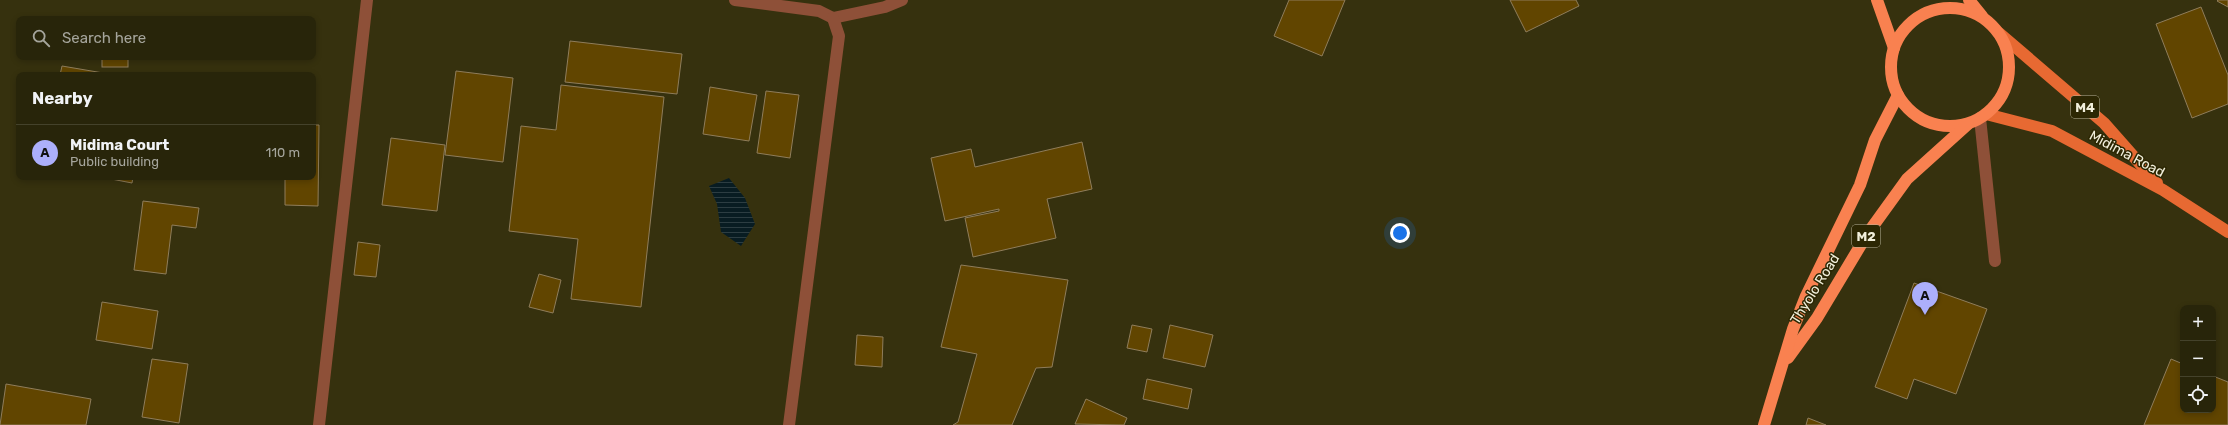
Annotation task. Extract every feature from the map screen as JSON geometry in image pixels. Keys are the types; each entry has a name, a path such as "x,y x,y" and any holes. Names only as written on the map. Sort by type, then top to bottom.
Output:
{"highway":[{"name":"M2","path":"1877,0 1894,48"},
{"name":"M2","path":"1969,0 1999,33 2007,50 2010,67 2007,85 1999,101 1979,118 1953,126 1936,125 1921,118 1907,108 1898,95 1891,72 1894,48 1905,29 1923,15 1944,8 1967,10 1987,21"},
{"name":"Thyolo Road","path":"1764,425 1793,329 1806,296 1860,185 1875,140 1898,95"},
{"name":"Thyolo Road","path":"1783,365 1817,318 1868,233 1907,179 1979,118"}],"main road":[{"name":"Midima Road","path":"1999,33 2104,123 2163,190"},
{"name":"Midima Road","path":"1979,118 2052,131 2163,190 2228,232"}],"street":[{"path":"320,425 367,0"},
{"path":"735,0 819,11 833,18 885,7 902,0"},
{"path":"789,425 839,36 833,18"},
{"path":"1979,118 1995,261"}],"water":[{"path":"729,178 745,198 755,224 741,246 721,232 717,204 709,186"}],"building":[{"path":"1289,0 1345,0 1322,56 1274,36"},
{"path":"1510,0 1576,0 1579,6 1526,32"},
{"path":"2218,0 2228,0 2228,7 2217,1"},
{"path":"2201,7 2228,75 2228,104 2192,118 2156,24"},
{"path":"570,41 682,54 677,94 565,82"},
{"path":"102,60 128,60 128,67 102,67"},
{"path":"62,66 97,72 61,72"},
{"path":"456,71 513,78 503,162 445,155"},
{"path":"561,85 664,97 641,307 571,299 578,239 509,231 521,126 556,130"},
{"path":"710,87 757,95 749,141 703,134"},
{"path":"766,91 799,95 790,158 757,153"},
{"path":"316,125 319,125 318,206 285,205 285,180 316,180"},
{"path":"391,138 445,145 437,211 382,205"},
{"path":"1082,142 1092,189 1047,199 1056,238 973,257 965,218 999,211 999,209 945,221 931,158 971,149 975,167"},
{"path":"116,180 132,180 132,183"},
{"path":"143,201 199,208 196,228 172,225 166,274 134,270"},
{"path":"358,242 380,245 376,277 354,275"},
{"path":"961,265 1068,280 1052,367 1036,368 1012,425 953,425 958,422 977,354 941,347"},
{"path":"539,274 561,280 553,313 529,307"},
{"path":"1914,283 1987,309 1956,394 1914,379 1907,399 1875,387"},
{"path":"102,302 158,311 152,349 96,340"},
{"path":"1132,325 1152,329 1147,352 1127,348"},
{"path":"1170,325 1213,335 1205,367 1163,358"},
{"path":"857,335 883,337 882,367 855,365"},
{"path":"152,359 188,364 179,423 142,417"},
{"path":"2171,359 2180,363 2180,413 2216,413 2216,377 2228,382 2228,425 2144,425"},
{"path":"1147,379 1192,389 1188,409 1143,399"},
{"path":"6,384 91,399 86,425 0,425"},
{"path":"1086,399 1127,418 1124,425 1075,424"},
{"path":"1808,418 1826,425 1806,425"}],"place":[{"name":"Midima Court","path":"1925,315"}]}
